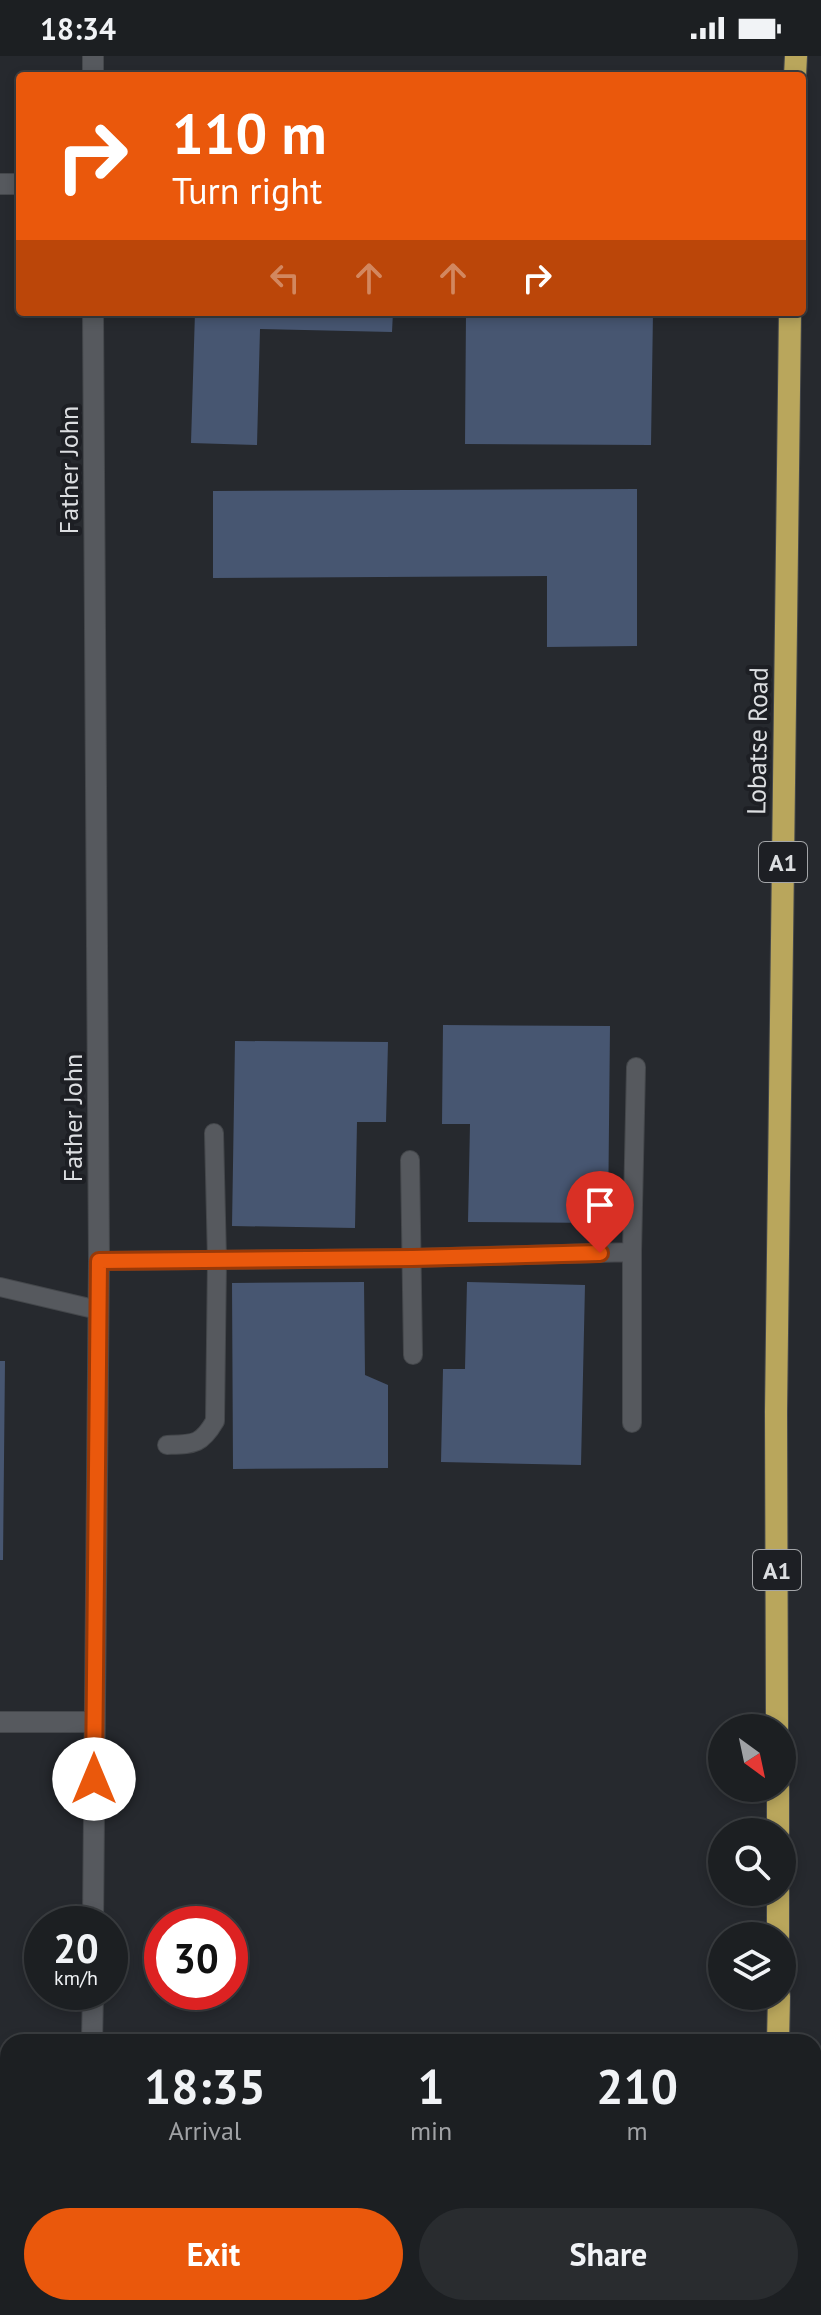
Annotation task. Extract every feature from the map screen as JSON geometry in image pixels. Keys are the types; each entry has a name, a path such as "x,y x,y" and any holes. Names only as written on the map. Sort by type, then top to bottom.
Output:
{"highway":[{"name":"Lobatse Road","path":"777,1714 776,1412 790,316"},
{"path":"778,2034 779,2010"}],"street":[{"name":"Father John","path":"93,316 99,1261 93,1906"},
{"path":"0,1722 94,1722"},
{"path":"92,2034 93,2010"}],"lane":[{"path":"632,1423 636,1067"},
{"path":"167,1445 193,1444 206,1437 215,1421 217,1260 214,1133"},
{"path":"410,1160 413,1355"},
{"path":"99,1261 632,1252"},
{"path":"0,1287 98,1310"}],"building":[{"path":"195,316 393,316 392,332 260,329 257,445 191,443"},
{"path":"466,316 653,316 651,445 465,444"},
{"path":"637,489 637,646 547,647 547,576 213,578 213,491"},
{"path":"443,1025 610,1026 608,1223 468,1222 470,1124 442,1124"},
{"path":"235,1041 388,1042 386,1122 357,1122 355,1228 232,1226"},
{"path":"364,1282 365,1375 388,1385 388,1468 233,1469 232,1283"},
{"path":"467,1282 585,1285 581,1465 441,1462 443,1369 465,1369"},
{"path":"0,1361 5,1361 3,1560 0,1560"}],"route":[{"path":"94,1779 99,1261 600,1253"}]}
